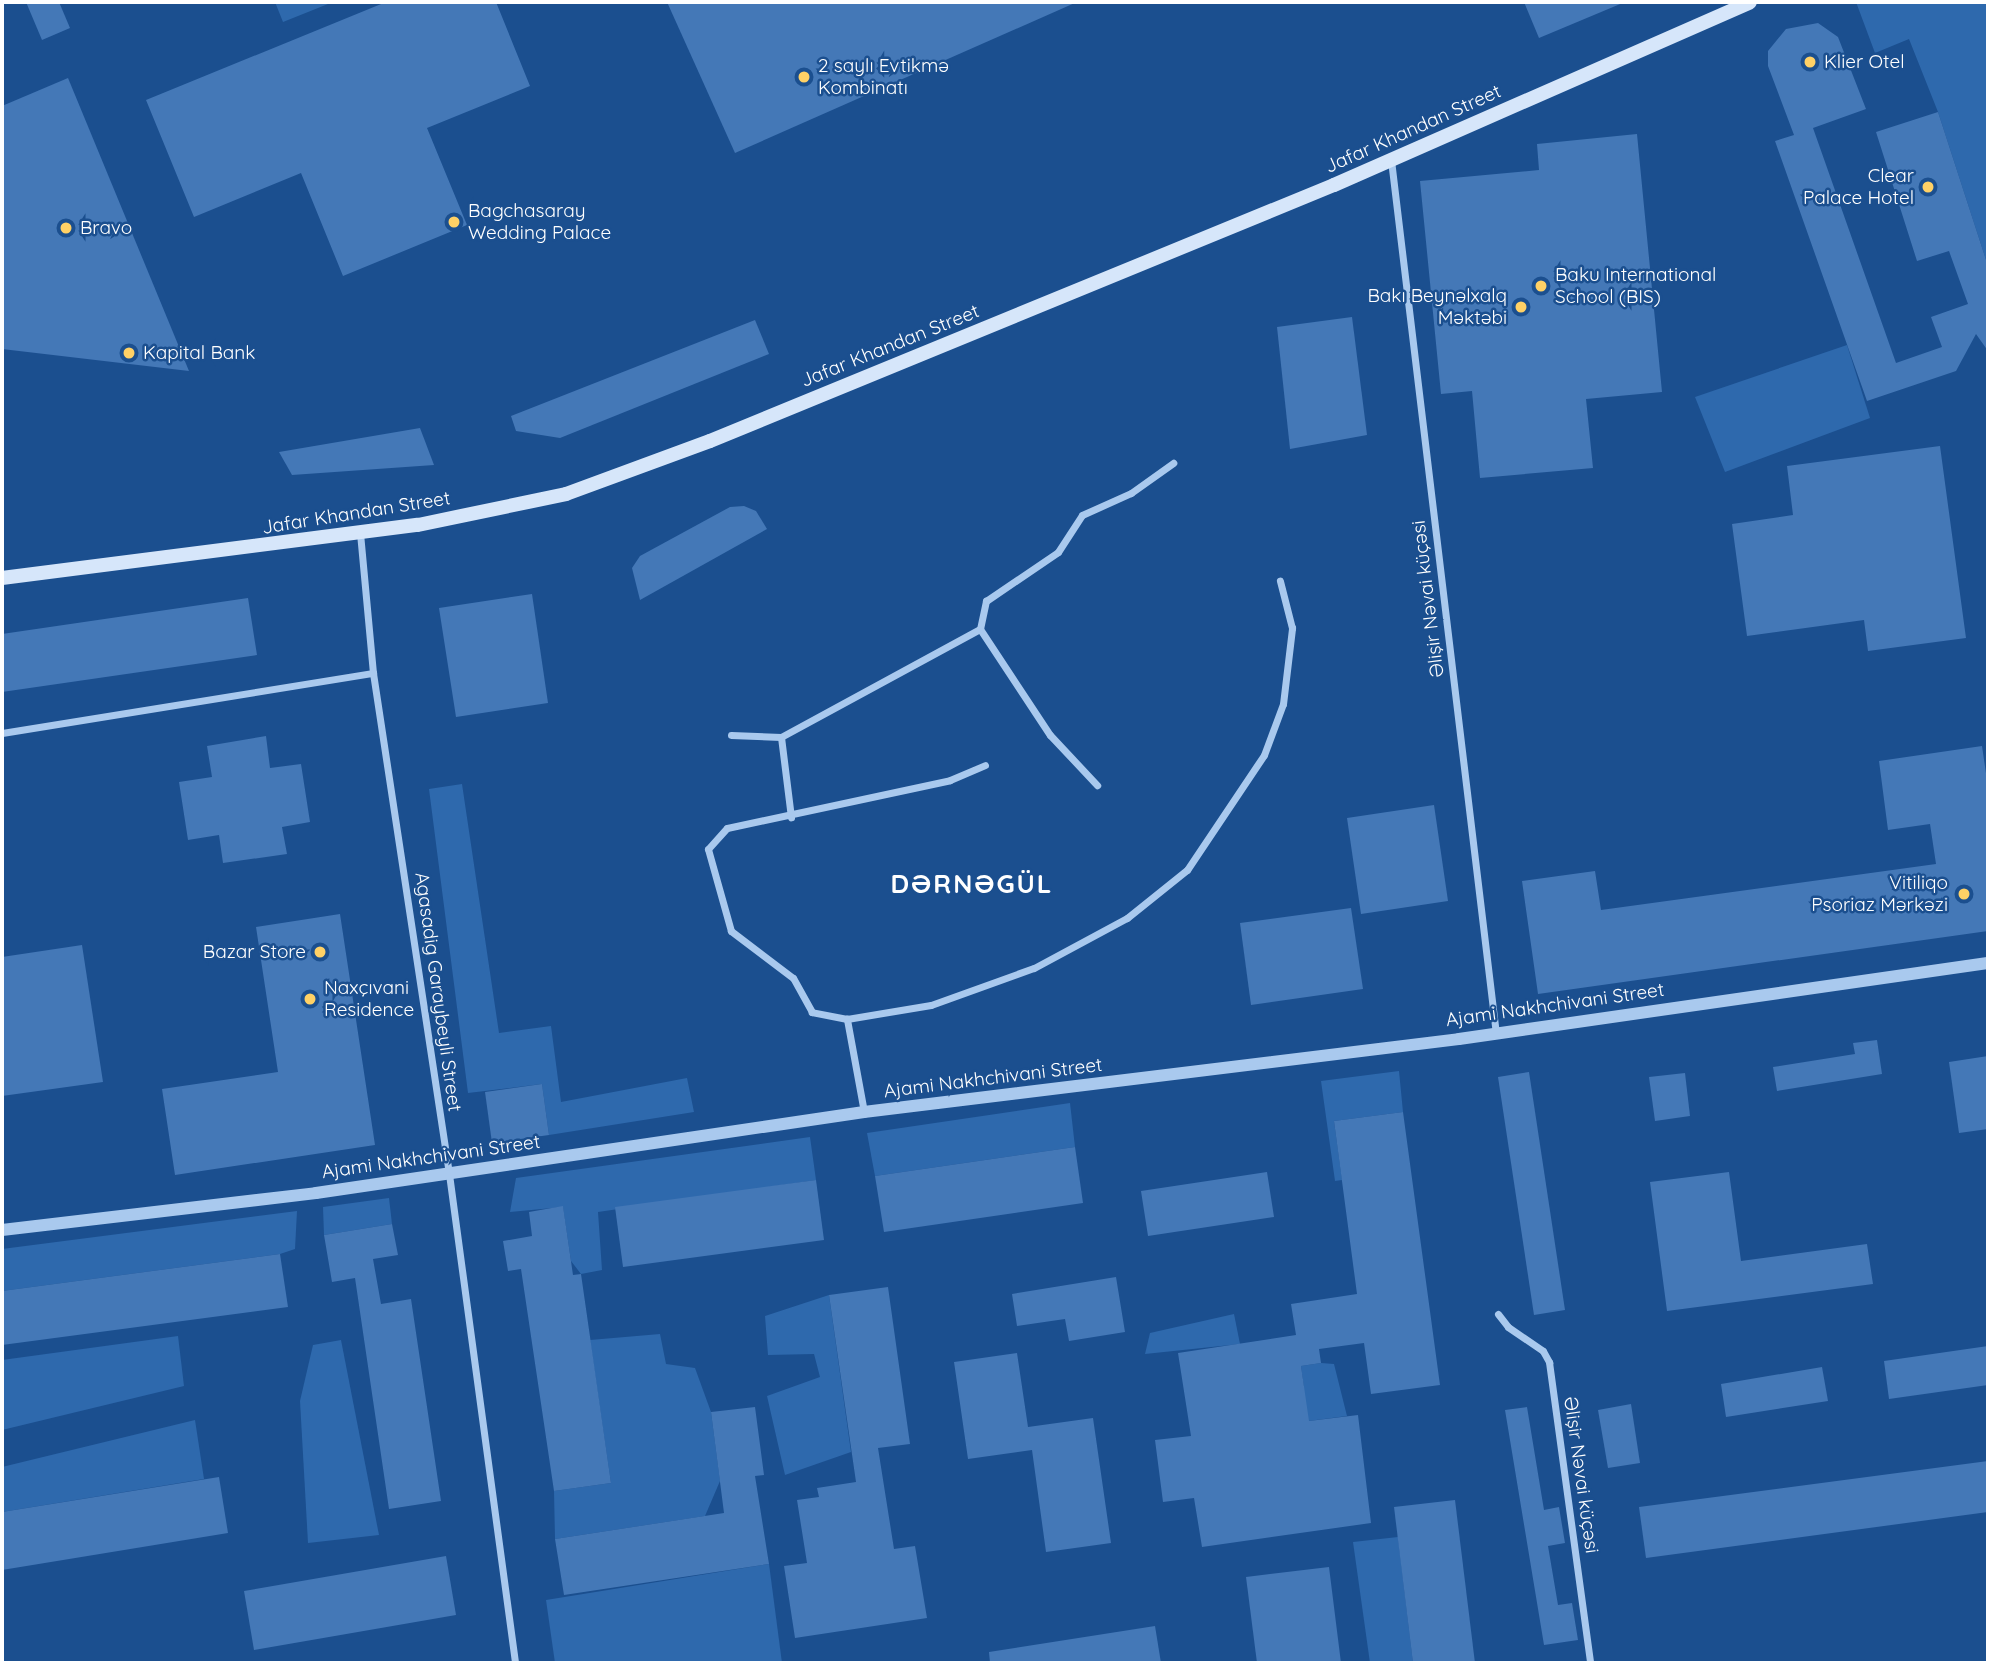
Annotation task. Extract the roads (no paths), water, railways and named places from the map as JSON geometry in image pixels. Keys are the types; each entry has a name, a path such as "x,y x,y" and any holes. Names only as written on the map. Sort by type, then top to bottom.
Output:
{"main road":[{"name":"Jafar Khandan Street","path":"2,578 360,533 566,494 609,480 1391,160 1750,2"}],"street":[{"name":"Əlişir Nəvai küçəsi","path":"1391,160 1496,1034"},
{"path":"1097,785 1050,735 980,629 986,601 1058,552 1082,515 1131,493 1173,463"},
{"name":"Agasadig Garaybeyli Street","path":"360,533 373,673 449,1174 515,1663"},
{"path":"985,765 950,780 791,817 727,828 708,849 732,931 793,978 812,1012 847,1019 931,1005 1034,968 1127,918 1187,870 1264,755 1283,704 1292,628 1280,580"},
{"path":"731,735 781,737 980,629"},
{"path":"2,733 373,673"},
{"path":"781,737 791,817"},
{"name":"Ajami Nakhchivani Street","path":"2,1230 449,1174 864,1112 1496,1034 1988,963"},
{"path":"847,1019 864,1112"},
{"name":"Əlişir Nəvai küçəsi","path":"1498,1314 1508,1327 1543,1351 1549,1362 1590,1663"}],"place":[{"name":"Klier Otel","path":"1810,62"},
{"name":"2 saylı Evtikmə Kombinatı","path":"804,77"},
{"name":"Clear Palace Hotel","path":"1928,187"},
{"name":"Bagchasaray Wedding Palace","path":"454,222"},
{"name":"Bravo","path":"66,228"},
{"name":"Baku International School (BIS)","path":"1541,286"},
{"name":"Bakı Beynəlxalq Məktəbi","path":"1521,307"},
{"name":"Kapital Bank","path":"129,353"},
{"name":"Vitiliqo Psoriaz Mərkəzi","path":"1964,894"},
{"name":"Bazar Store","path":"320,952"},
{"name":"Naxçıvani Residence","path":"310,999"}],"district":[{"name":"DƏRNƏGÜL","path":"972,884"}]}
